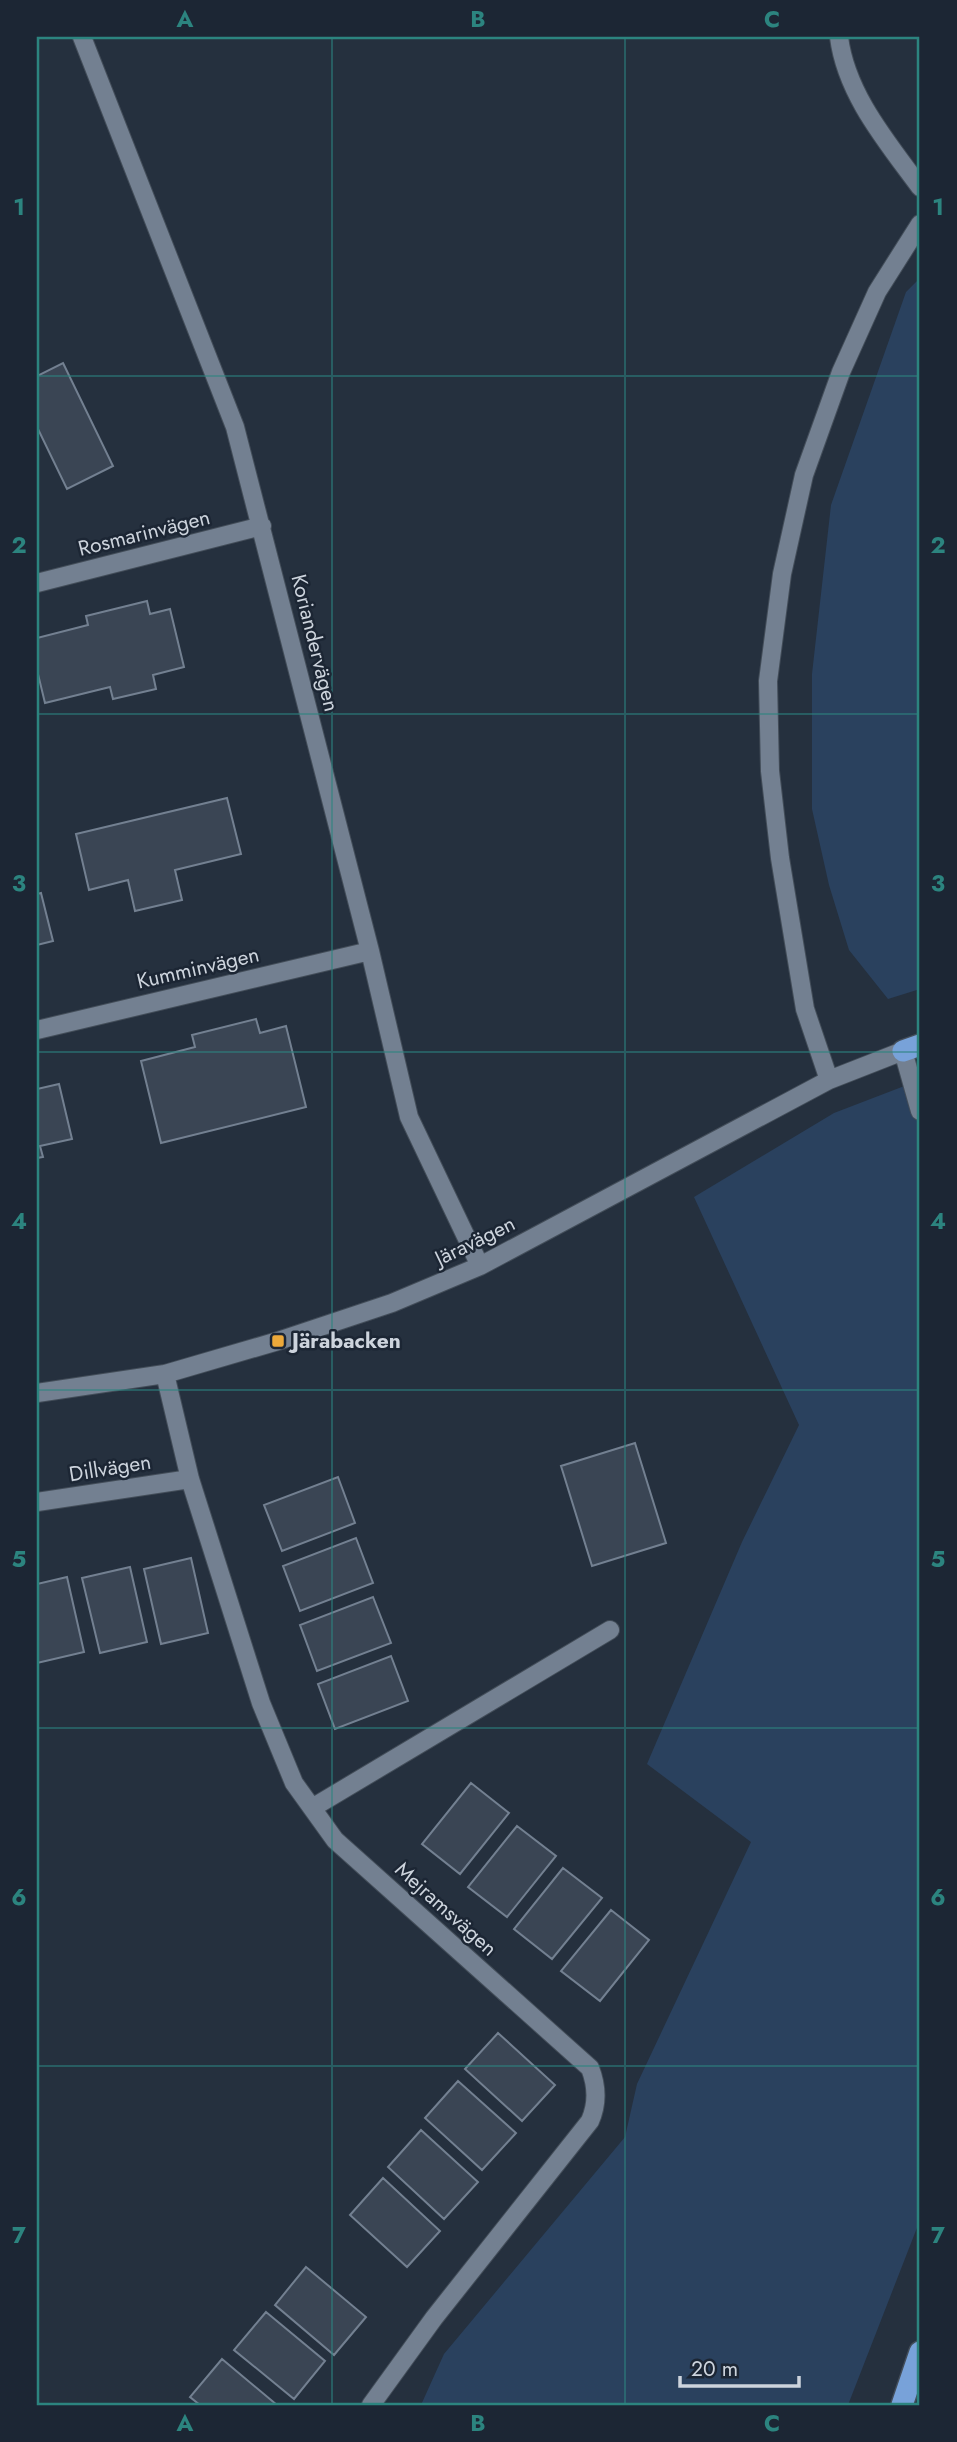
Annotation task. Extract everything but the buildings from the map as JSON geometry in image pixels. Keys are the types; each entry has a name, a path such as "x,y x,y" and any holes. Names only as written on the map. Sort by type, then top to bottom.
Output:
{"highway":[{"path":"902,2405 920,2352"}],"street":[{"name":"Koriandervägen","path":"82,37 235,427 370,951 409,1117 480,1266"},
{"path":"839,37 841,51 856,92 876,127 920,187"},
{"path":"829,1080 805,1009 780,858 771,771 768,681 782,574 804,475 841,372 877,292 920,224"},
{"name":"Rosmarinvägen","path":"37,583 262,526"},
{"name":"Kumminvägen","path":"37,1030 370,951"},
{"path":"912,1048 920,1111"},
{"name":"Järavägen","path":"37,1393 165,1374 278,1341 392,1303 480,1266 829,1080 912,1048"},
{"name":"Mejramsvägen","path":"165,1374 190,1479 261,1703 294,1783 335,1840 590,2068 595,2088 595,2111 590,2121 434,2318 371,2405"},
{"name":"Dillvägen","path":"37,1502 190,1479"},
{"path":"312,1808 610,1630"}],"shaded area":[{"path":"920,278 920,989 888,999 849,950 829,885 812,809 812,674 831,505 906,292"},
{"path":"920,1080 920,2220 848,2405 421,2405 444,2354 625,2137 637,2084 751,1842 647,1764 742,1542 799,1425 694,1197 834,1113"}],"place":[{"name":"Järabacken","path":"278,1341"}]}
